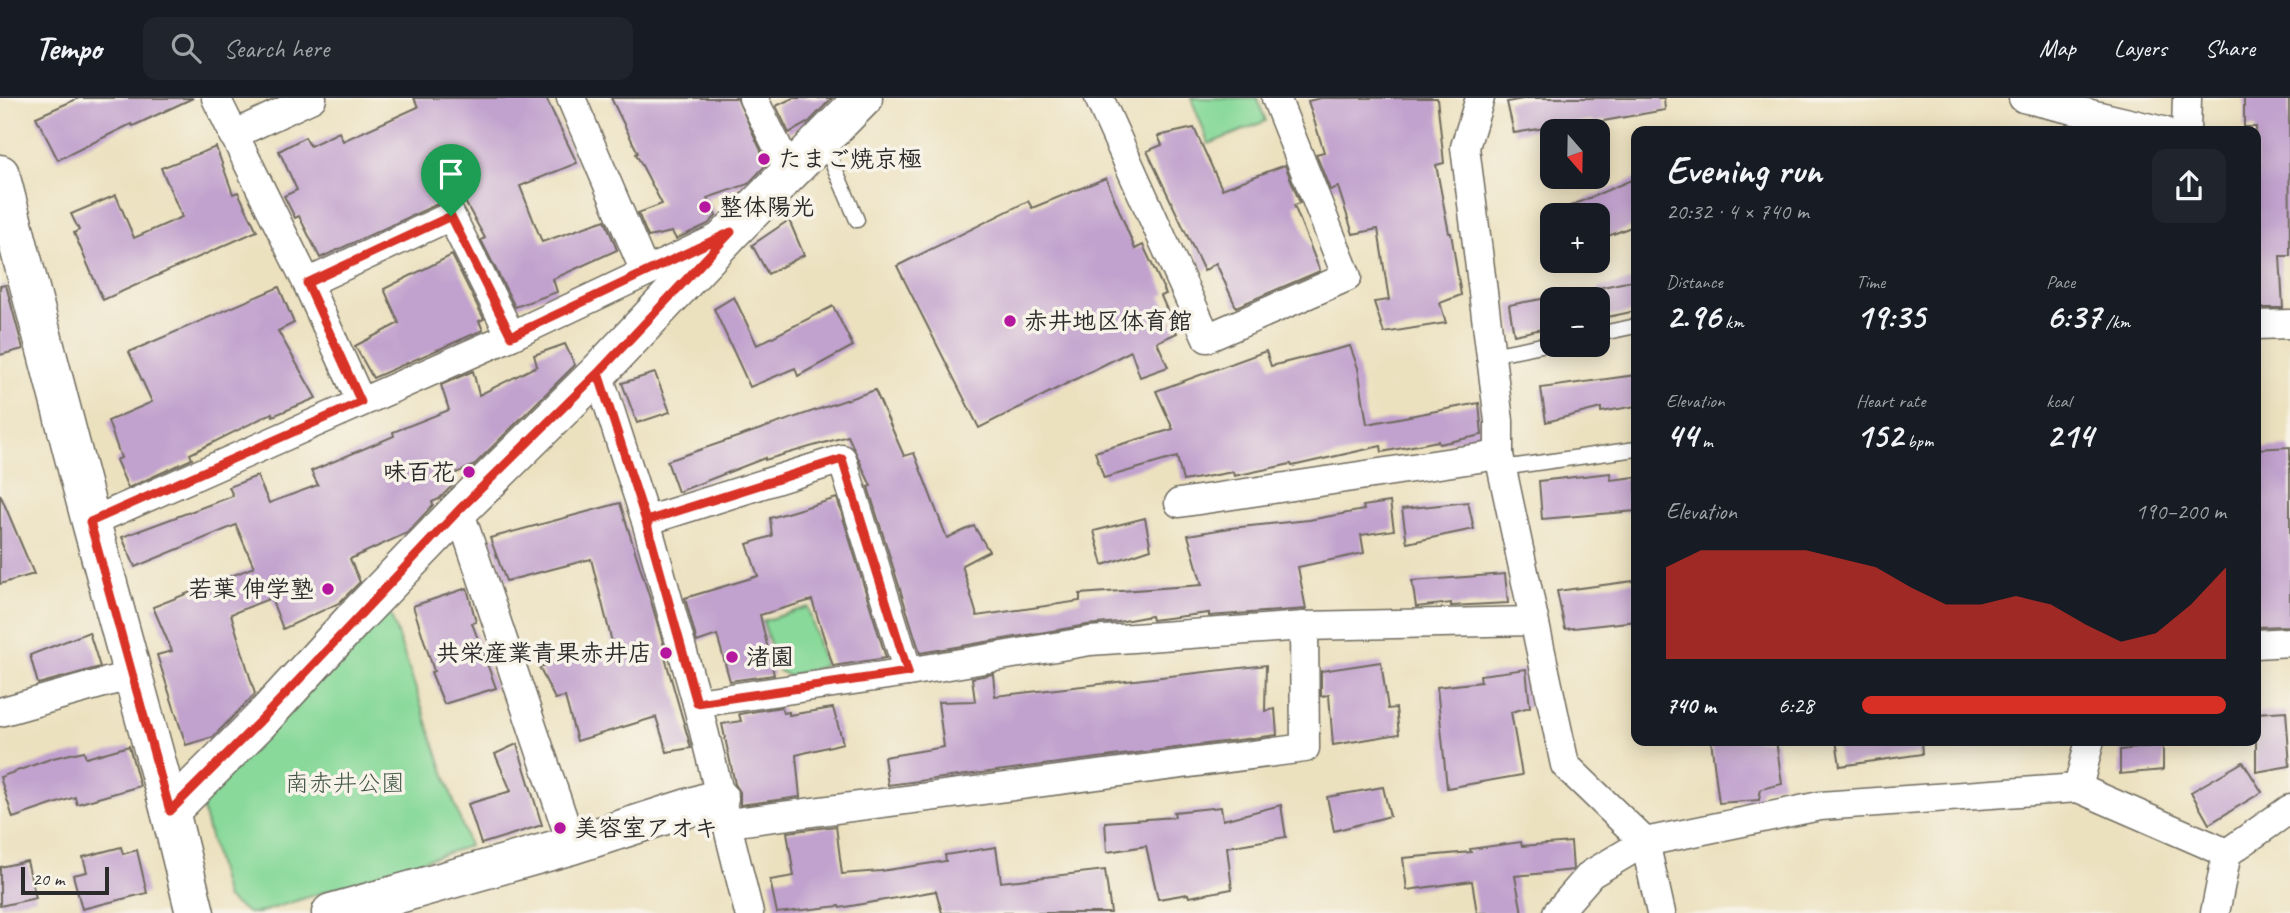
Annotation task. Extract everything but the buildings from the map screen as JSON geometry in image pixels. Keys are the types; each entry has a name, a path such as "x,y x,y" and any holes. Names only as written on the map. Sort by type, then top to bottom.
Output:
{"street":[{"path":"216,98 307,283 361,402"},
{"path":"233,135 312,98"},
{"path":"571,98 645,272"},
{"path":"753,98 790,172"},
{"path":"170,811 260,721 459,510 598,373 863,98"},
{"path":"1099,98 1207,338 1347,277 1276,98"},
{"path":"1480,98 1465,146 1499,421 1500,461 1533,621 1565,765 1645,842 1661,913"},
{"path":"2023,98 2142,126"},
{"path":"2186,126 2187,98"},
{"path":"0,174 195,913"},
{"path":"307,283 451,216 511,336"},
{"path":"90,522 511,336 731,232"},
{"path":"2261,325 2290,324"},
{"path":"598,373 646,521 697,703 749,913"},
{"path":"646,521 842,459 908,672"},
{"path":"1179,503 1500,461"},
{"path":"459,510 572,845"},
{"path":"697,703 908,672 1090,640 1304,626 1533,621"},
{"path":"331,913 572,845 724,811 1305,748 1304,626"},
{"path":"2261,643 2290,642"},
{"path":"0,712 132,676"},
{"path":"2078,788 2088,746"},
{"path":"1557,913 1591,874 1645,842 1820,806 2078,788 2227,853"},
{"path":"2215,913 2227,853 2290,809"}],"lane":[{"path":"822,140 857,220"},
{"path":"1610,331 1631,327"},
{"path":"1491,355 1540,345"},
{"path":"1500,461 1631,449"}],"green space":[{"path":"1191,98 1257,98 1266,121 1209,144"},
{"name":"南赤井公園","path":"386,601 469,846 258,913 248,913 226,898 199,795"},
{"path":"808,607 824,666 788,676 778,670 763,621"}],"place":[{"name":"たまご焼京極","path":"764,159"},
{"name":"整体陽光","path":"705,207"},
{"name":"赤井地区体育館","path":"1010,321"},
{"name":"味百花","path":"469,472"},
{"name":"若葉 伸学塾","path":"328,589"},
{"name":"共栄産業青果赤井店","path":"666,653"},
{"name":"渚園","path":"732,657"},
{"name":"美容室アオキ","path":"560,828"}],"route":[{"path":"451,216 307,283 361,402 90,522 170,811 260,721 459,510 598,373 646,521 697,703 908,672 842,459 646,521 622,447 598,373 731,232 511,336 451,216"}]}
